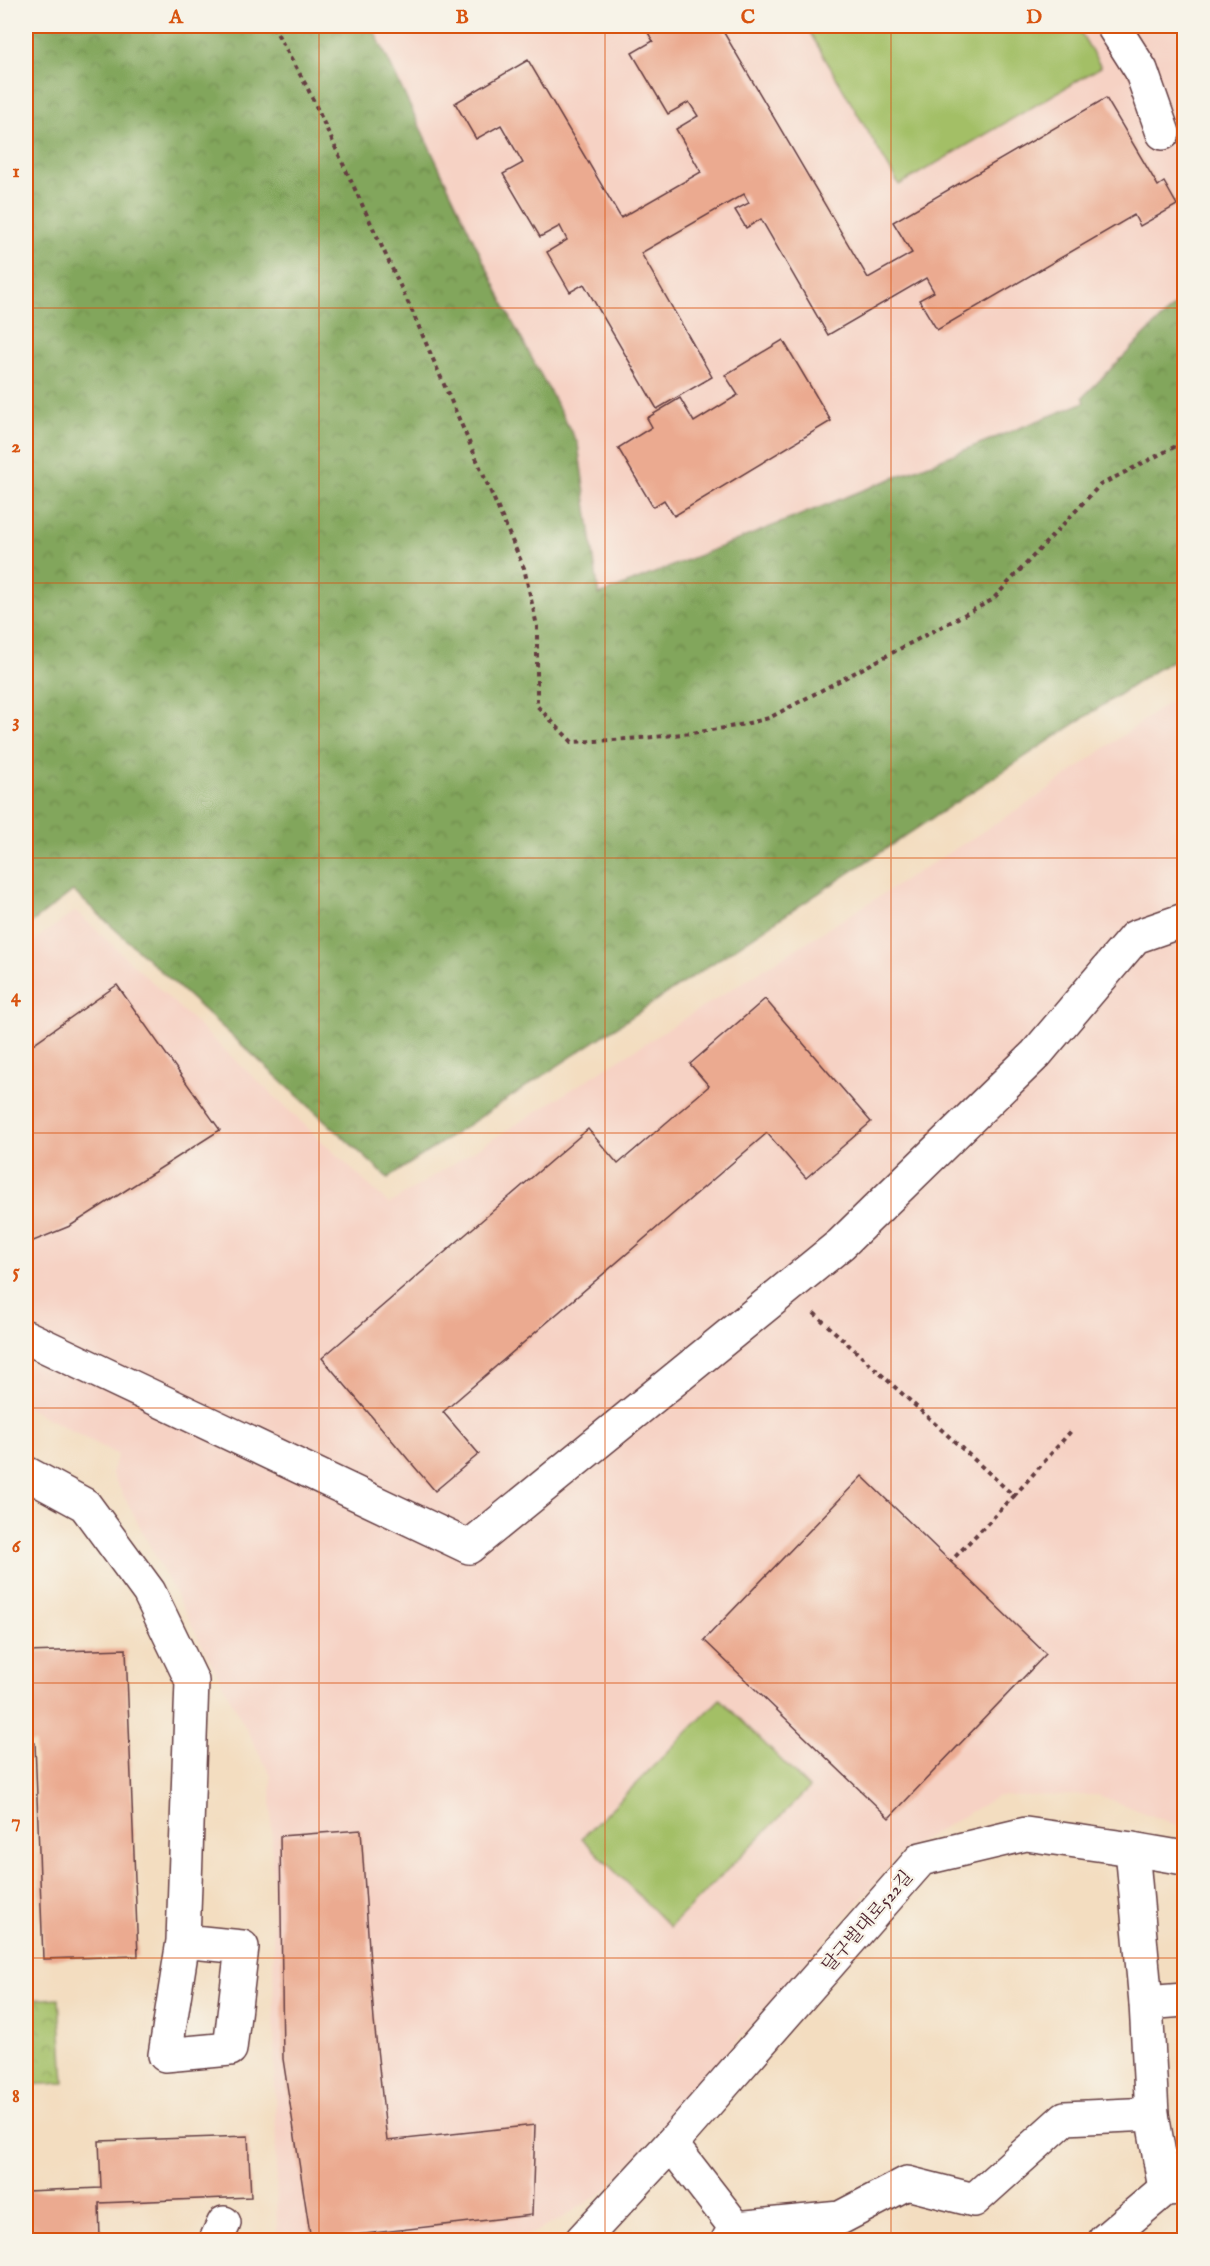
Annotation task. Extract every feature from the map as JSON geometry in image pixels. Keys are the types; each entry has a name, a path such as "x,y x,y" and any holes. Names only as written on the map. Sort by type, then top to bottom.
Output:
{"street":[{"path":"1113,26 1141,70 1163,133"},
{"path":"26,1337 469,1547 841,1244 1036,1054 1135,937 1185,920"},
{"path":"26,1473 85,1505 149,1593 192,1681 183,1941"},
{"name":"달구벌대로522길","path":"582,2241 671,2144 921,1858 1026,1834 1185,1858"},
{"path":"1106,2241 1175,2189 1152,2114 1146,2003 1132,1849"},
{"path":"1146,2003 1185,2000"},
{"path":"671,2144 732,2234 840,2218 907,2183 974,2200 1065,2118 1152,2114"}],"path":[{"path":"273,26 307,87 406,300 524,568 537,626 537,706 572,742 617,740 733,728 769,718 992,600 1100,485 1185,442"},
{"path":"787,1288 1014,1496"},
{"path":"950,1562 1014,1496 1072,1430"}],"shaded area":[{"path":"372,26 1176,26 1184,52 1184,296 1083,397 1085,402 599,595 578,444 513,323"},
{"path":"1184,691 1184,1828 1098,1795 998,1796 904,1850 607,2190 559,2220 519,2240 277,2240 271,1776 111,1472 118,1455 26,1407 26,946 76,911 389,1204 1036,798"}],"green space":[{"path":"26,26 372,26 513,323 578,444 599,595 1085,402 1083,397 1184,296 1184,654 1156,670 388,1178 73,891 26,927"},
{"path":"806,26 1077,26 1101,67 899,185"},
{"path":"720,1699 809,1788 670,1927 582,1838"},
{"path":"59,1998 64,2083 26,2085 26,2000"}],"building":[{"path":"644,26 720,26 868,278 912,253 893,222 1106,98 1158,186 1164,182 1177,205 1140,226 1134,215 937,330 919,300 934,292 926,278 828,335 761,219 746,228 735,210 749,203 744,194 641,253 712,377 657,409 584,284 570,292 547,252 567,240 560,226 540,237 503,174 523,163 501,125 476,139 455,103 528,60 621,218 701,172 676,129 698,116 689,102 668,114 632,53 653,41"},
{"path":"783,340 831,421 674,516 664,500 653,507 618,448 652,427 647,418 680,398 694,422 738,395 725,375"},
{"path":"117,985 220,1130 70,1226 31,1242 26,1241 26,1049"},
{"path":"765,999 871,1122 806,1178 767,1133 443,1412 479,1454 435,1491 322,1358 588,1129 618,1164 709,1086 690,1064"},
{"path":"862,1476 1046,1654 889,1818 704,1640"},
{"path":"126,1649 138,1956 43,1959 35,1743 26,1743 26,1652"},
{"path":"361,1830 374,2021 387,2141 535,2125 532,2215 311,2240 283,2059 280,1836"},
{"path":"248,2136 251,2197 99,2203 100,2240 26,2240 26,2191 101,2188 99,2141"}]}
